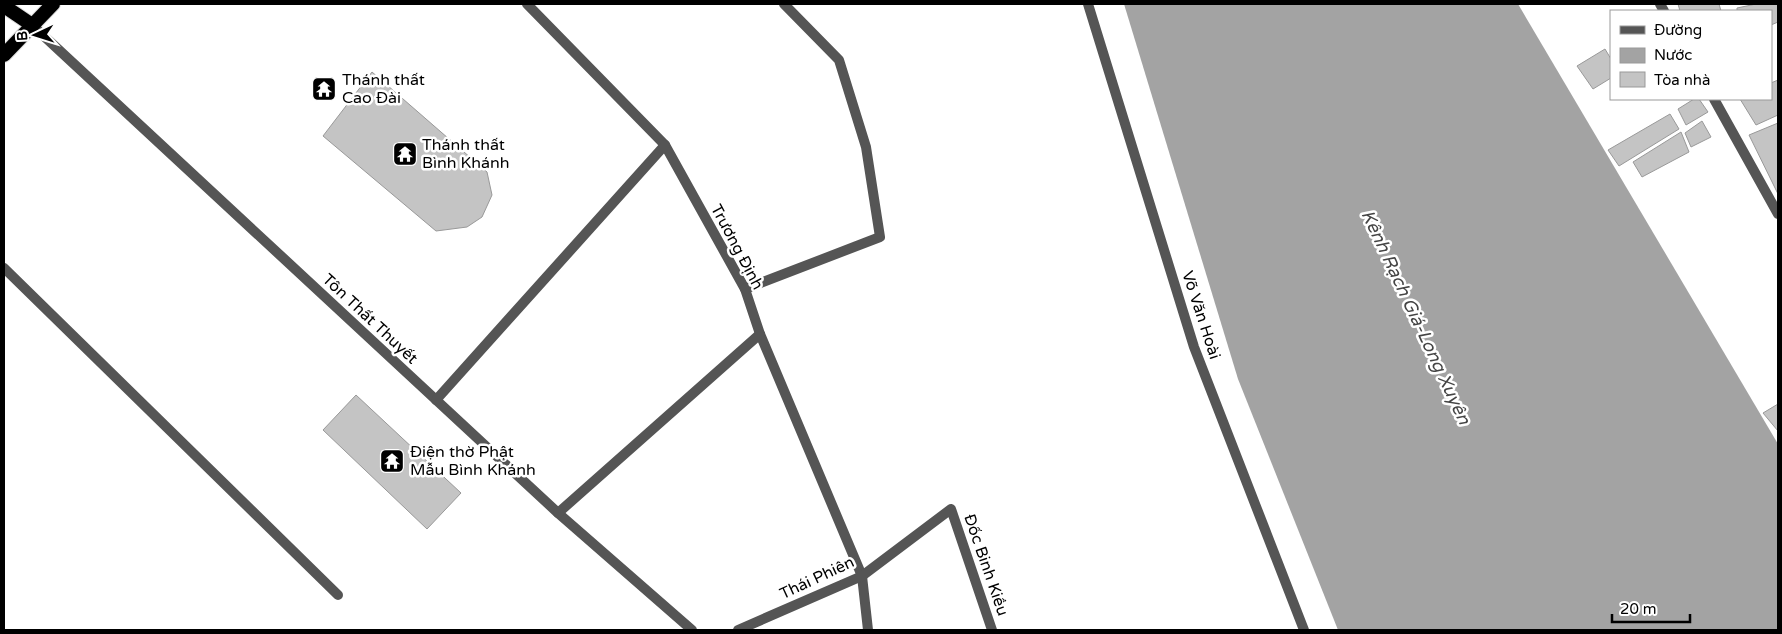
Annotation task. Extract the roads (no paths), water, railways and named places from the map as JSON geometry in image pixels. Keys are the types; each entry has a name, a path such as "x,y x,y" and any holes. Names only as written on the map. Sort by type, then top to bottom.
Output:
{"highway":[{"path":"4,55 53,4"},
{"path":"4,6 32,25"}],"street":[{"name":"Trương Định","path":"527,4 665,145 745,289 760,334 862,576 868,630"},
{"path":"745,289 880,237 866,147 839,60 784,4"},
{"name":"Võ Văn Hoài","path":"1088,4 1194,347 1304,630"},
{"name":"Tôn Thất Thuyết","path":"32,25 558,514 692,630"},
{"path":"1715,100 1778,214"},
{"path":"436,400 665,145"},
{"path":"4,268 338,595"},
{"path":"558,514 760,334"},
{"name":"Thái Phiên","path":"738,630 862,576 952,509"},
{"name":"Đốc Binh Kiều","path":"952,509 992,630"}],"water":[{"name":"Kênh Rạch Giá-Long Xuyên","path":"1124,4 1518,4 1778,444 1778,630 1338,630 1238,379"}],"place":[{"name":"Thánh thất Cao Đài","path":"324,89"},
{"name":"Thánh thất Bình Khánh","path":"405,154"},
{"name":"Điện thờ Phật Mẫu Bình Khánh","path":"392,461"}]}
